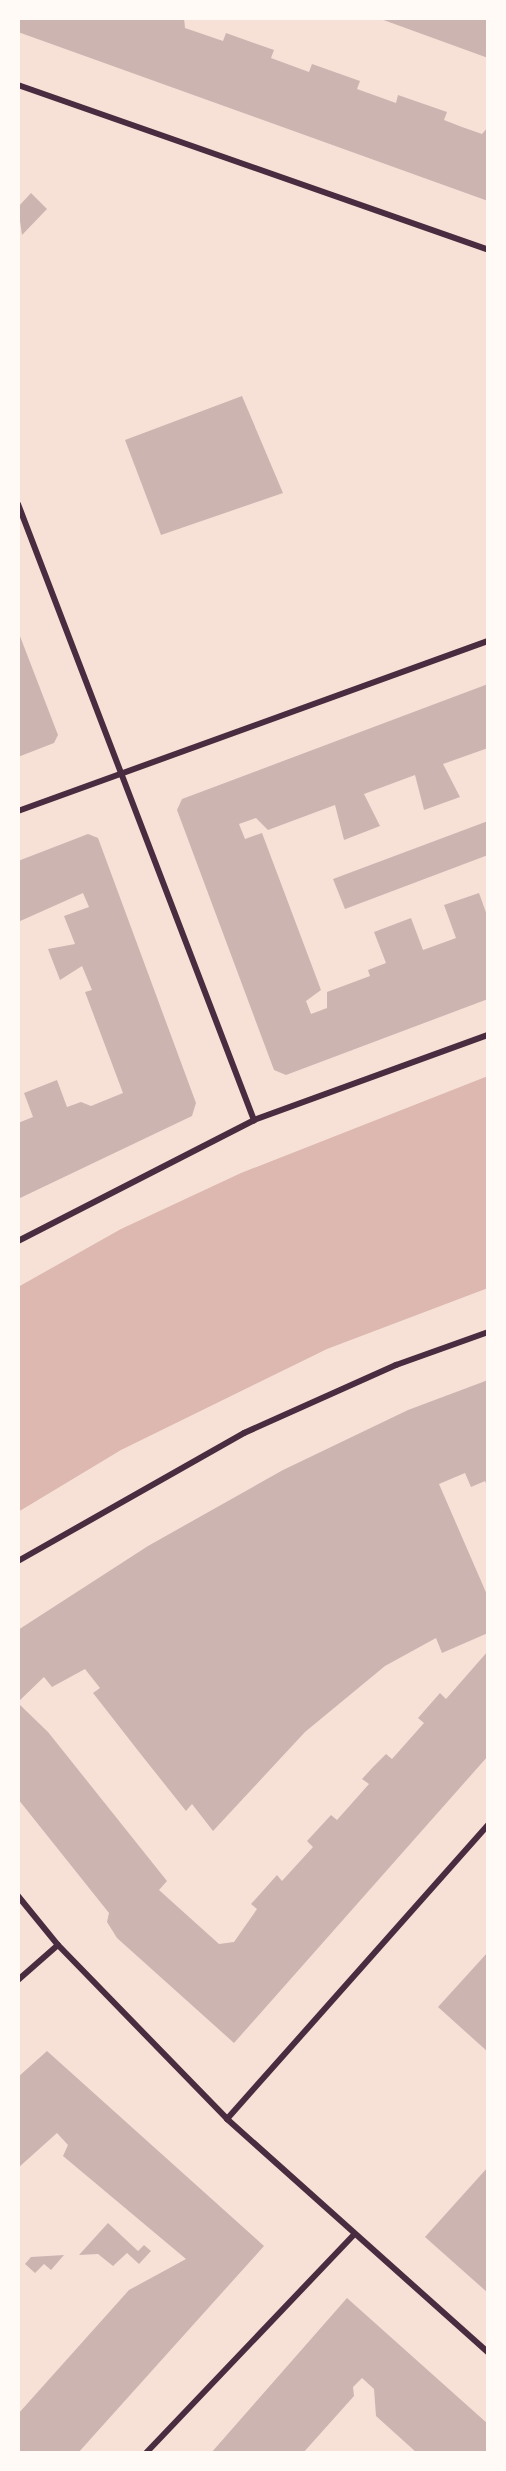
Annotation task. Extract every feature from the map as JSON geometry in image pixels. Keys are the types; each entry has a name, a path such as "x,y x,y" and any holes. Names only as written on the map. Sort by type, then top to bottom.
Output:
{"street":[{"path":"18,86 488,250"},
{"path":"18,504 120,776 254,1120"},
{"path":"18,811 488,641"},
{"path":"18,1241 254,1120 488,1035"},
{"path":"18,1561 244,1433 396,1365 488,1332"},
{"path":"227,2119 369,1953 488,1825"},
{"path":"18,1896 58,1945 227,2119 353,2236 488,2352"},
{"path":"18,1980 58,1945"},
{"path":"146,2453 353,2236"}],"shaded area":[{"path":"488,1076 488,1288 327,1349 121,1450 18,1512 18,1287 121,1229 241,1173"}],"building":[{"path":"18,18 184,18 185,28 223,41 226,33 274,50 271,58 309,72 312,64 360,81 357,89 396,103 398,95 447,112 444,120 482,134 488,127 488,201 18,32"},
{"path":"378,18 488,18 488,58"},
{"path":"31,193 47,209 22,235 18,207"},
{"path":"242,396 283,493 161,535 125,440"},
{"path":"18,631 58,735 54,743 18,757"},
{"path":"488,684 488,748 443,764 460,797 424,810 415,775 364,794 380,826 344,840 335,805 268,830 256,818 239,824 245,839 262,833 321,990 306,1001 311,1014 327,1008 327,992 370,976 368,970 386,963 374,932 411,918 423,950 456,938 444,905 479,893 488,918 488,999 286,1075 274,1070 177,810 182,799"},
{"path":"488,821 488,855 345,909 333,879"},
{"path":"88,834 98,838 196,1103 192,1116 18,1199 18,1123 33,1117 24,1093 57,1080 67,1107 81,1102 91,1106 123,1093 85,992 92,990 82,966 60,980 48,949 75,944 64,916 89,907 83,893 18,922 18,861"},
{"path":"488,1380 488,1489 485,1481 471,1487 465,1473 439,1484 488,1597 488,1633 442,1653 436,1638 385,1666 305,1732 213,1831 192,1804 186,1811 143,1757 93,1693 100,1688 85,1669 52,1687 44,1677 18,1702 18,1630 148,1546 283,1470 408,1410"},
{"path":"488,1651 488,1756 234,2043 117,1938 107,1922 109,1913 18,1799 18,1703 48,1732 167,1881 159,1890 219,1944 234,1942 257,1909 251,1904 277,1875 282,1881 313,1847 307,1841 331,1815 337,1820 369,1784 362,1779 386,1754 392,1759 424,1723 418,1718 440,1693 446,1699"},
{"path":"488,1952 488,2052 438,2007"},
{"path":"47,2051 264,2246 78,2453 18,2453 18,2414 129,2290 186,2259 63,2156 68,2145 57,2133 18,2168 18,2077"},
{"path":"488,2167 488,2293 425,2237"},
{"path":"108,2223 138,2251 144,2245 151,2251 139,2264 127,2253 113,2266 98,2254 79,2255"},
{"path":"64,2255 51,2270 44,2264 35,2273 25,2264 31,2257"},
{"path":"347,2298 488,2424 488,2453 417,2453 376,2416 374,2389 362,2378 353,2387 354,2396 303,2453 211,2453"}]}
